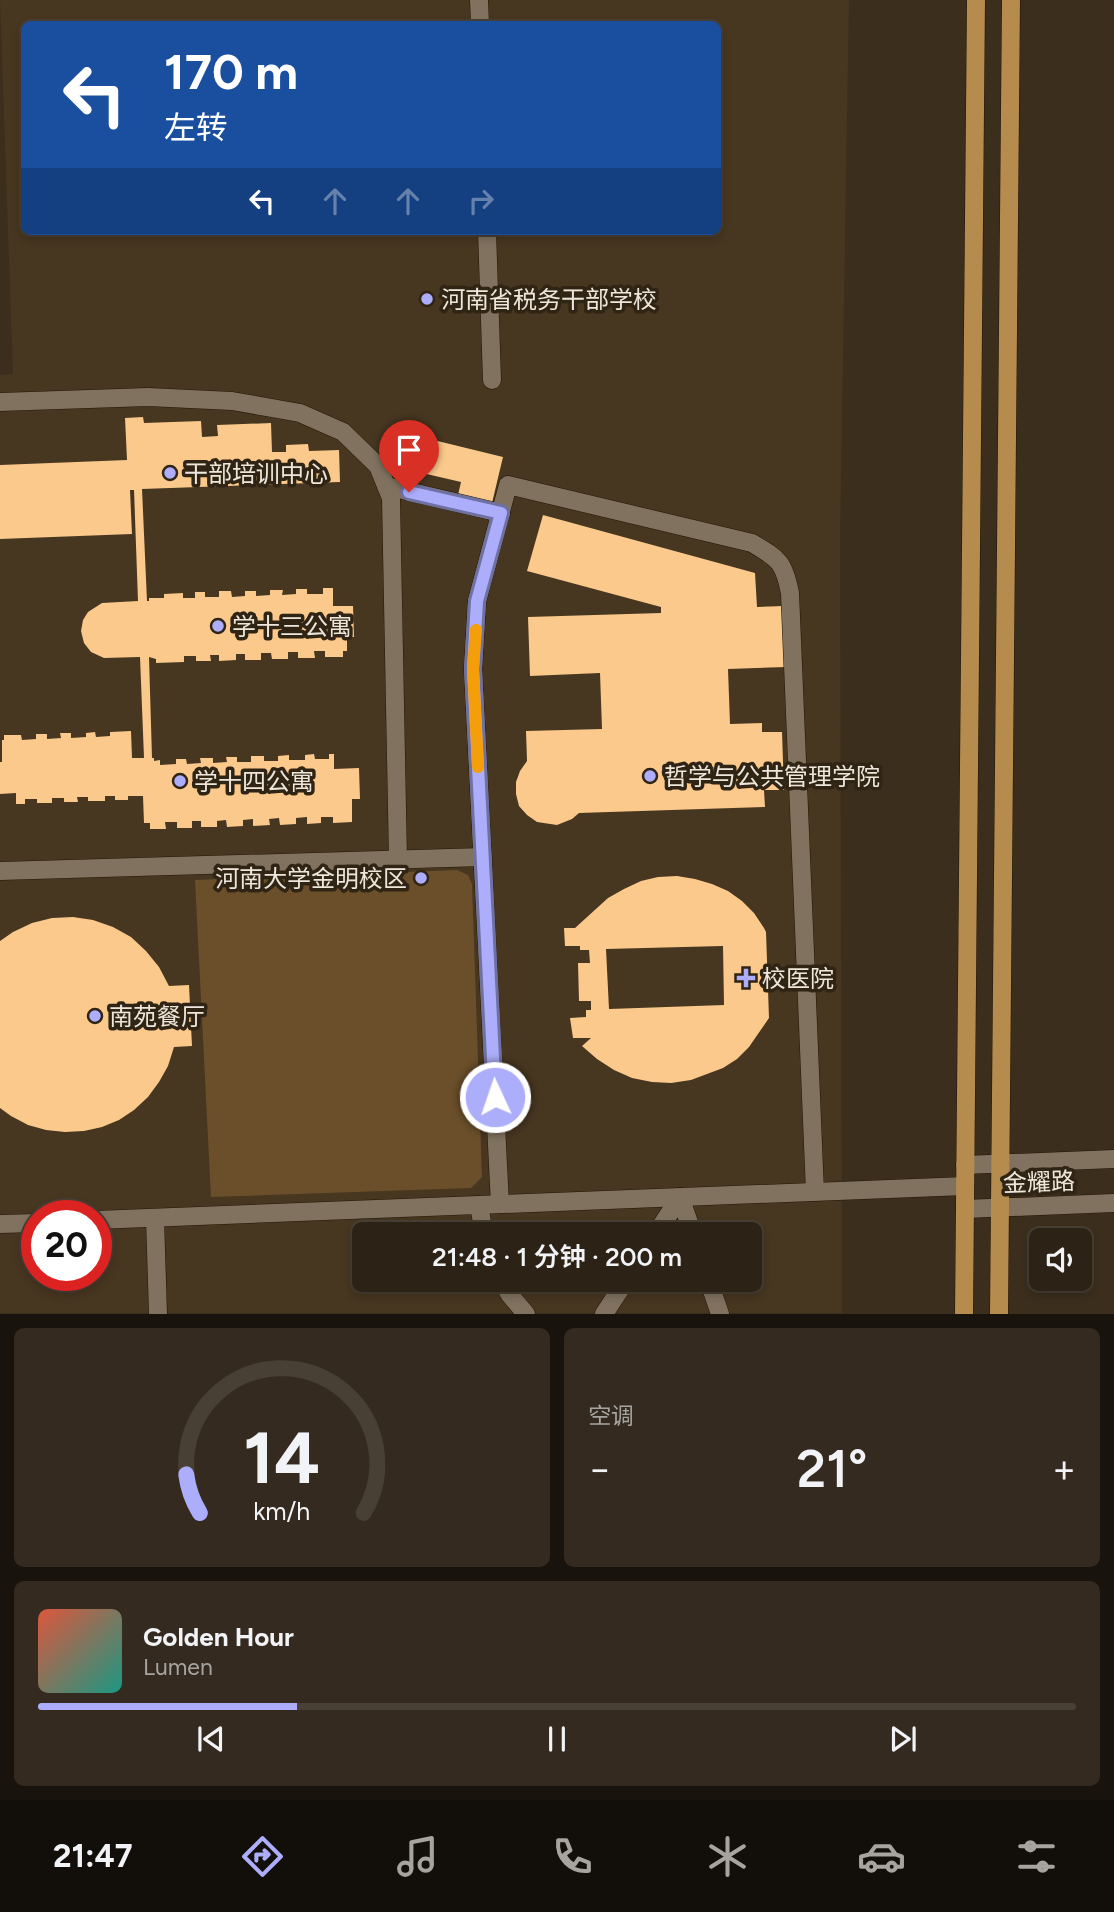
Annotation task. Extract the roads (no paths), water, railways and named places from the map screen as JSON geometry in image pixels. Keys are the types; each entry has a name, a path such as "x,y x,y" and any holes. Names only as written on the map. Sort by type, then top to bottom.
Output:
{"main road":[{"path":"964,1314 976,0"},
{"path":"999,1314 1011,0"}],"street":[{"path":"479,0 480,21"},
{"path":"487,235 492,380"},
{"path":"0,402 148,397 232,401 300,412 343,432 378,466 391,498 398,860"},
{"path":"500,1204 474,656 477,601 508,485 752,543 776,557 786,572 790,593 815,1192"},
{"path":"386,486 501,513"},
{"path":"0,871 483,857"},
{"name":"金耀路","path":"965,1165 1114,1158"},
{"path":"112,1219 965,1186"},
{"path":"664,1222 680,1197"},
{"path":"680,1197 689,1222"},
{"name":"金耀路","path":"965,1209 1114,1203"},
{"path":"479,1205 482,1222"},
{"path":"155,1218 158,1314"},
{"path":"0,1224 21,1223"},
{"path":"508,1292 526,1314"},
{"path":"604,1314 618,1292"},
{"path":"712,1292 720,1314"}],"place":[{"name":"河南省税务干部学校","path":"427,299"},
{"name":"干部培训中心","path":"170,473"},
{"name":"学十三公寓","path":"218,626"},
{"name":"哲学与公共管理学院","path":"650,776"},
{"name":"学十四公寓","path":"180,781"},
{"name":"河南大学金明校区","path":"421,878"},
{"name":"校医院","path":"746,978"},
{"name":"南苑餐厅","path":"95,1016"}]}
